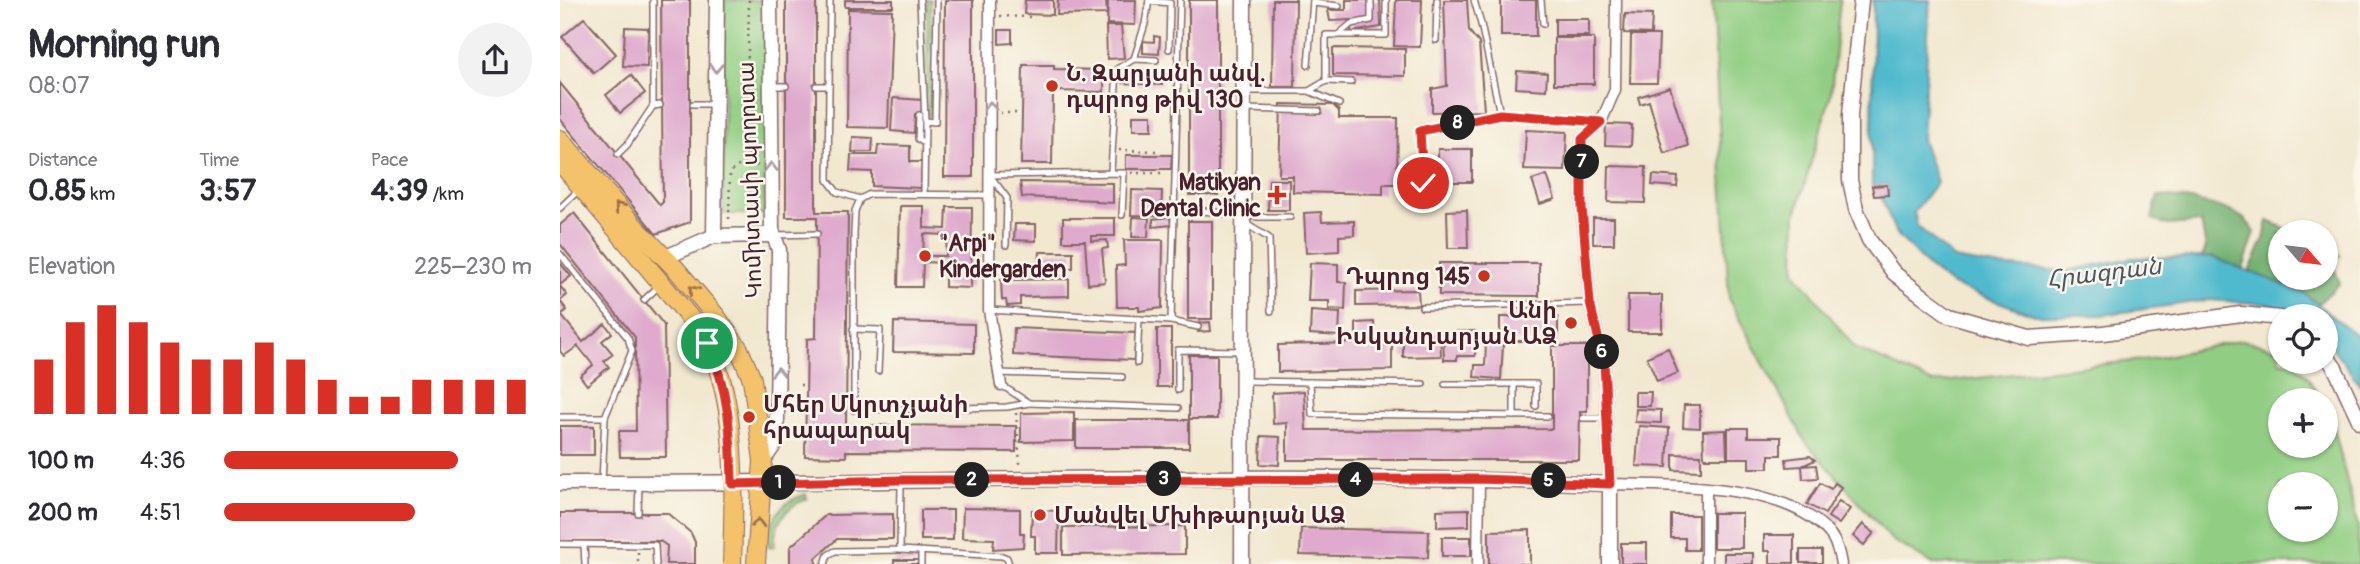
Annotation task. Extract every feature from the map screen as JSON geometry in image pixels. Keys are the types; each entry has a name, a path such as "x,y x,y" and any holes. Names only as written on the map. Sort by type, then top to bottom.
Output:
{"main road":[{"path":"560,139 590,177 666,257 716,316 739,349 752,379 763,461"},
{"path":"560,162 590,177 662,284 696,325 713,356 719,371 728,418 732,484 732,564"},
{"name":"Կոմիտասի պողոտա","path":"756,564 763,461"}],"street":[{"name":"Կոմիտասի պողոտա","path":"714,236 716,0"},
{"name":"Կոմիտասի պողոտա","path":"763,461 774,446 777,419 779,250 772,230 778,86 770,0"},
{"path":"990,0 989,310 1001,385"},
{"path":"1242,564 1244,0"},
{"path":"1610,564 1610,484 1604,362 1590,303 1582,208 1582,139 1601,122 1615,90 1616,0"},
{"path":"1861,0 1850,115 1850,180 1856,209 1869,240 1894,273 1950,315 2029,338 2104,333 2241,314 2268,317"},
{"path":"666,257 714,236 774,235"},
{"path":"2338,374 2360,422"},
{"path":"1478,564 1479,479"},
{"path":"560,483 1479,479 1706,489 1737,491 1775,499 1806,515 1829,533 1837,545 1841,564"},
{"path":"1706,489 1706,564"}],"lane":[{"path":"618,154 657,105 653,0"},
{"path":"830,0 828,180 837,192 860,199"},
{"path":"920,0 925,121 924,194"},
{"path":"925,121 935,122 937,0"},
{"path":"1171,321 1180,0"},
{"path":"1338,35 1351,24 1371,20 1371,0"},
{"path":"1310,33 1326,36 1386,35 1386,0"},
{"path":"1436,40 1437,0"},
{"path":"1474,0 1500,114"},
{"path":"1541,0 1543,24"},
{"path":"1134,59 1146,24 1149,1 1171,3 1169,49"},
{"path":"1308,65 1313,1 1339,6"},
{"path":"1326,36 1326,81"},
{"path":"1111,171 1117,69 1134,59 1156,60"},
{"path":"1309,91 1326,81 1350,82"},
{"path":"816,86 829,86"},
{"path":"1244,91 1309,91 1339,104"},
{"path":"693,104 715,104"},
{"path":"1244,109 1319,111"},
{"path":"1423,183 1420,131 1500,114 1601,122"},
{"path":"919,116 918,139 924,143"},
{"path":"989,175 1111,171 1124,173 1122,215"},
{"path":"989,175 1007,198 1006,245"},
{"path":"560,208 590,177"},
{"path":"890,409 854,410 855,211 860,199 870,194 989,195"},
{"path":"1175,208 1243,219 1290,217"},
{"path":"1243,219 1269,238 1271,311"},
{"path":"774,235 817,234"},
{"path":"560,254 619,322 632,351 605,417 602,483"},
{"path":"991,270 1063,272"},
{"path":"644,300 662,284"},
{"path":"1422,307 1590,303"},
{"path":"989,310 1171,321 1198,327"},
{"path":"1137,363 1139,319"},
{"path":"853,329 880,330 878,371"},
{"path":"1178,390 1178,350 1243,351"},
{"path":"999,373 1122,377"},
{"path":"1242,381 1423,384"},
{"path":"1310,382 1312,414 1548,416"},
{"path":"1445,384 1536,384 1536,406"},
{"path":"1514,384 1514,416"},
{"path":"1001,385 1029,403"},
{"path":"900,409 1007,407 1029,403 1178,408"},
{"path":"560,417 605,417"},
{"path":"1583,418 1607,418"},
{"path":"900,550 901,480"},
{"path":"638,513 639,484"},
{"path":"560,544 655,545 656,564"},
{"path":"584,545 585,564"},
{"path":"825,564 828,555 835,551 900,550 1002,556 1007,558 1009,564"},
{"path":"921,564 922,552"},
{"path":"965,554 965,564"}],"path":[{"path":"749,0 746,150 761,170"},
{"path":"990,15 1032,16"},
{"path":"990,113 1022,113"},
{"path":"1112,150 1158,151"},
{"path":"729,222 730,172 751,157"},
{"path":"1124,173 1158,173"},
{"path":"800,385 806,385"},
{"path":"1018,424 1020,464"},
{"path":"638,557 638,564"}],"green space":[{"path":"724,0 766,0 764,214 723,214"},
{"path":"927,0 931,0 931,116 927,116"},
{"path":"1712,0 1840,0 1831,94 1796,214 1795,272 1855,348 1933,383 2151,359 2242,340 2268,347 2268,374 2305,374 2314,388 2268,388 2268,458 2338,458 2338,444 2358,527 2359,564 1933,564 1892,540 1805,441 1729,300"},
{"path":"2158,196 2215,206 2245,220 2255,232 2243,269 2212,257 2202,257 2206,248 2201,222 2168,225 2152,219"},
{"path":"2268,221 2268,279 2249,272 2264,239"},
{"path":"2297,290 2333,290 2318,304"},
{"path":"806,494 807,499 793,506 782,517 776,530 774,546 768,547 770,529 778,513 797,497"}],"water":[{"name":"Հրազդան","path":"1873,0 1930,0 1922,139 1937,182 1914,212 1917,226 1954,259 1995,266 2066,271 2132,258 2212,257 2268,279 2268,290 2298,290 2318,304 2209,300 2102,315 2035,315 1952,285 1928,267 1895,232 1881,196 1888,195 1887,185 1872,186"},
{"path":"2338,321 2360,339 2360,385 2338,355"}],"building":[{"path":"661,0 690,0 690,222 656,234 560,119 560,83 660,205 663,202"},
{"path":"786,0 816,0 816,212 848,212 846,425 1016,426 1016,452 846,451 846,457 805,456 807,339 816,338 817,217 786,217"},
{"path":"845,0 893,0 893,7 845,7"},
{"path":"945,0 973,0 973,177 944,177"},
{"path":"1025,0 1053,0 1053,15 1024,14"},
{"path":"1058,0 1106,0 1107,14 1057,15"},
{"path":"1108,0 1136,0 1135,25 1107,24"},
{"path":"1189,0 1218,0 1218,195 1189,195"},
{"path":"1273,0 1296,0 1295,87 1272,87"},
{"path":"1346,0 1380,0 1381,27 1351,32 1352,20 1330,21 1328,10 1346,10"},
{"path":"1396,0 1422,0 1420,47 1394,46"},
{"path":"1444,0 1467,0 1469,31 1479,43 1484,111 1432,112 1432,89 1447,86"},
{"path":"1501,0 1536,0 1536,36 1501,36"},
{"path":"848,9 892,10 888,128 847,127"},
{"path":"1625,14 1652,15 1651,34 1624,33"},
{"path":"584,18 616,54 594,73 562,37"},
{"path":"1555,19 1589,19 1589,36 1555,36"},
{"path":"1106,26 1121,26 1124,58 1107,59"},
{"path":"625,27 648,28 647,67 623,66"},
{"path":"999,30 1012,30 1012,43 999,44"},
{"path":"1631,35 1659,35 1657,83 1630,83"},
{"path":"1154,36 1160,37 1159,54 1143,53 1143,41 1154,42"},
{"path":"1554,38 1594,38 1594,84 1554,84"},
{"path":"1333,48 1405,49 1405,76 1333,75"},
{"path":"1023,65 1104,70 1104,92 1053,91 1052,164 1021,164"},
{"path":"1124,69 1162,71 1162,85 1123,83"},
{"path":"1517,71 1547,73 1546,90 1516,88"},
{"path":"631,75 645,93 620,113 606,95"},
{"path":"1670,87 1688,146 1664,153 1649,101 1640,104 1638,97"},
{"path":"893,98 923,100 922,115 915,114 914,133 891,131"},
{"path":"1281,104 1333,105 1339,111 1339,118 1398,118 1397,184 1383,184 1383,194 1293,192 1293,176 1279,176"},
{"path":"1133,115 1152,115 1152,130 1133,130"},
{"path":"1606,124 1632,125 1631,146 1605,145"},
{"path":"1526,130 1567,132 1565,171 1524,170"},
{"path":"853,137 873,138 872,152 852,152"},
{"path":"878,145 910,146 910,162 922,162 921,188 872,186 872,172 850,171 851,155 877,155"},
{"path":"1438,149 1472,149 1472,182 1438,182"},
{"path":"1126,155 1172,155 1171,169 1126,169"},
{"path":"1609,166 1646,167 1645,203 1608,202"},
{"path":"1547,175 1555,199 1540,204 1532,180"},
{"path":"1653,175 1678,177 1677,187 1652,185"},
{"path":"1269,180 1289,180 1289,210 1268,210"},
{"path":"1020,182 1113,183 1113,203 1022,197"},
{"path":"1887,185 1888,195 1874,196 1872,186"},
{"path":"1132,190 1162,191 1161,216 1131,215"},
{"path":"900,206 924,206 924,228 946,229 947,207 972,207 971,288 945,287 945,263 923,262 922,287 898,287","holes":["924,234 947,235 946,256 923,256"]},
{"path":"1467,210 1468,248 1448,248 1447,211"},
{"path":"1321,212 1322,222 1354,221 1354,235 1339,236 1339,251 1306,253 1304,213"},
{"path":"574,213 664,325 666,457 620,457 619,431 636,431 635,337 560,244 560,225"},
{"path":"1133,217 1149,218 1148,237 1132,237"},
{"path":"1170,217 1171,225 1153,227 1153,219"},
{"path":"1063,218 1115,218 1115,236 1091,236 1091,241 1107,240 1108,248 1102,249 1105,282 1088,284 1085,241 1063,241"},
{"path":"1593,218 1614,218 1614,244 1593,244"},
{"path":"1188,221 1212,221 1212,319 1188,319"},
{"path":"1015,224 1036,224 1036,241 1014,240"},
{"path":"1124,240 1163,240 1162,308 1139,311 1139,307 1117,307 1116,266 1125,265"},
{"path":"1040,252 1073,252 1073,268 1039,268"},
{"path":"560,263 571,276 560,285"},
{"path":"1310,263 1338,264 1338,282 1346,282 1345,310 1329,309 1329,301 1308,301"},
{"path":"1439,263 1539,263 1539,296 1439,295"},
{"path":"1069,279 1069,296 1020,297 1020,305 1007,306 1006,300 1002,300 1001,280"},
{"path":"560,286 567,295 560,301"},
{"path":"1418,290 1419,305 1356,306 1356,291"},
{"path":"1628,295 1662,295 1662,332 1628,332"},
{"path":"560,301 567,310 561,315 583,342 605,324 612,333 602,341 613,354 604,361 609,367 587,385 580,376 593,365 578,346 564,356 560,351"},
{"path":"1311,311 1340,313 1339,336 1310,334"},
{"path":"1500,317 1558,317 1558,341 1500,341"},
{"path":"894,322 974,324 974,353 893,352"},
{"path":"1210,322 1211,331 1198,332 1199,323"},
{"path":"1374,322 1375,345 1392,345 1392,370 1278,372 1278,345 1356,343 1356,323"},
{"path":"1014,328 1136,333 1134,360 1013,355"},
{"path":"1157,329 1171,329 1171,387 1157,387"},
{"path":"1475,331 1475,356 1457,356 1457,360 1444,360 1443,332"},
{"path":"1440,333 1441,356 1403,357 1403,334"},
{"path":"1486,344 1503,345 1501,379 1474,377 1475,365 1485,365"},
{"path":"1552,346 1587,346 1587,411 1580,411 1579,460 1287,460 1287,423 1273,424 1272,393 1304,391 1306,430 1552,429"},
{"path":"1668,348 1678,373 1657,381 1647,357"},
{"path":"1189,355 1217,355 1217,419 1189,419"},
{"path":"1635,392 1651,392 1650,406 1635,406"},
{"path":"1684,405 1700,405 1700,428 1683,427"},
{"path":"1636,409 1661,410 1661,423 1635,422"},
{"path":"1074,412 1074,441 1021,442 1021,413"},
{"path":"1076,420 1189,420 1189,448 1076,448"},
{"path":"560,426 594,426 594,455 560,455"},
{"path":"1639,426 1669,428 1667,467 1636,466"},
{"path":"1728,428 1748,428 1748,437 1781,437 1781,455 1769,455 1769,468 1749,468 1749,458 1728,458"},
{"path":"1726,430 1727,458 1704,458 1703,431"},
{"path":"1261,436 1280,437 1279,465 1260,464"},
{"path":"1673,454 1701,455 1701,471 1673,470"},
{"path":"1810,456 1815,460 1802,466 1787,467 1786,459"},
{"path":"1816,465 1818,478 1803,479 1802,466"},
{"path":"1820,483 1831,489 1835,483 1841,487 1825,514 1807,504"},
{"path":"1839,501 1850,509 1839,524 1828,517"},
{"path":"963,508 1020,509 1023,547 993,549 994,539 962,538"},
{"path":"1469,509 1469,526 1437,527 1437,510"},
{"path":"921,510 953,510 953,540 921,540"},
{"path":"1032,510 1059,511 1058,553 1035,553 1035,536 1031,536"},
{"path":"560,513 667,513 691,533 695,542 695,564 666,564 667,546 660,541 560,541"},
{"path":"1713,513 1742,513 1742,548 1713,548"},
{"path":"893,514 893,539 837,539 816,558 816,564 790,564 790,547 826,515"},
{"path":"1671,515 1698,515 1698,550 1685,550 1685,538 1671,538"},
{"path":"1863,524 1874,533 1864,545 1853,536"},
{"path":"1185,526 1185,554 1063,555 1063,527"},
{"path":"1301,528 1429,531 1428,558 1300,555"},
{"path":"1530,530 1530,564 1489,564 1489,531"},
{"path":"1764,535 1794,535 1794,563 1770,563 1770,551 1764,551"},
{"path":"1442,537 1471,537 1471,556 1442,556"},
{"path":"1621,543 1647,543 1647,564 1621,564"},
{"path":"1800,550 1822,550 1822,563 1800,563"},
{"path":"1724,553 1753,553 1753,564 1724,564"},
{"path":"894,560 919,560 919,564 894,564"}],"place":[{"name":"Ն. Զարյանի անվ. դպրոց թիվ 130","path":"1052,86"},
{"name":"Matikyan Dental Clinic","path":"1277,195"},
{"name":"\"Arpi\" Kindergarden","path":"925,256"},
{"name":"Դպրոց 145","path":"1484,276"},
{"name":"Անի Իսկանդարյան ԱՁ","path":"1571,323"},
{"name":"Մհեր Մկրտչյանի հրապարակ","path":"749,417"},
{"name":"Մանվել Մխիթարյան ԱՁ","path":"1040,515"}],"route":[{"path":"707,343 724,391 732,484 901,480 1222,479 1479,479 1610,484 1604,362 1590,303 1582,208 1582,139 1601,122 1500,114 1420,131 1423,183"}]}
